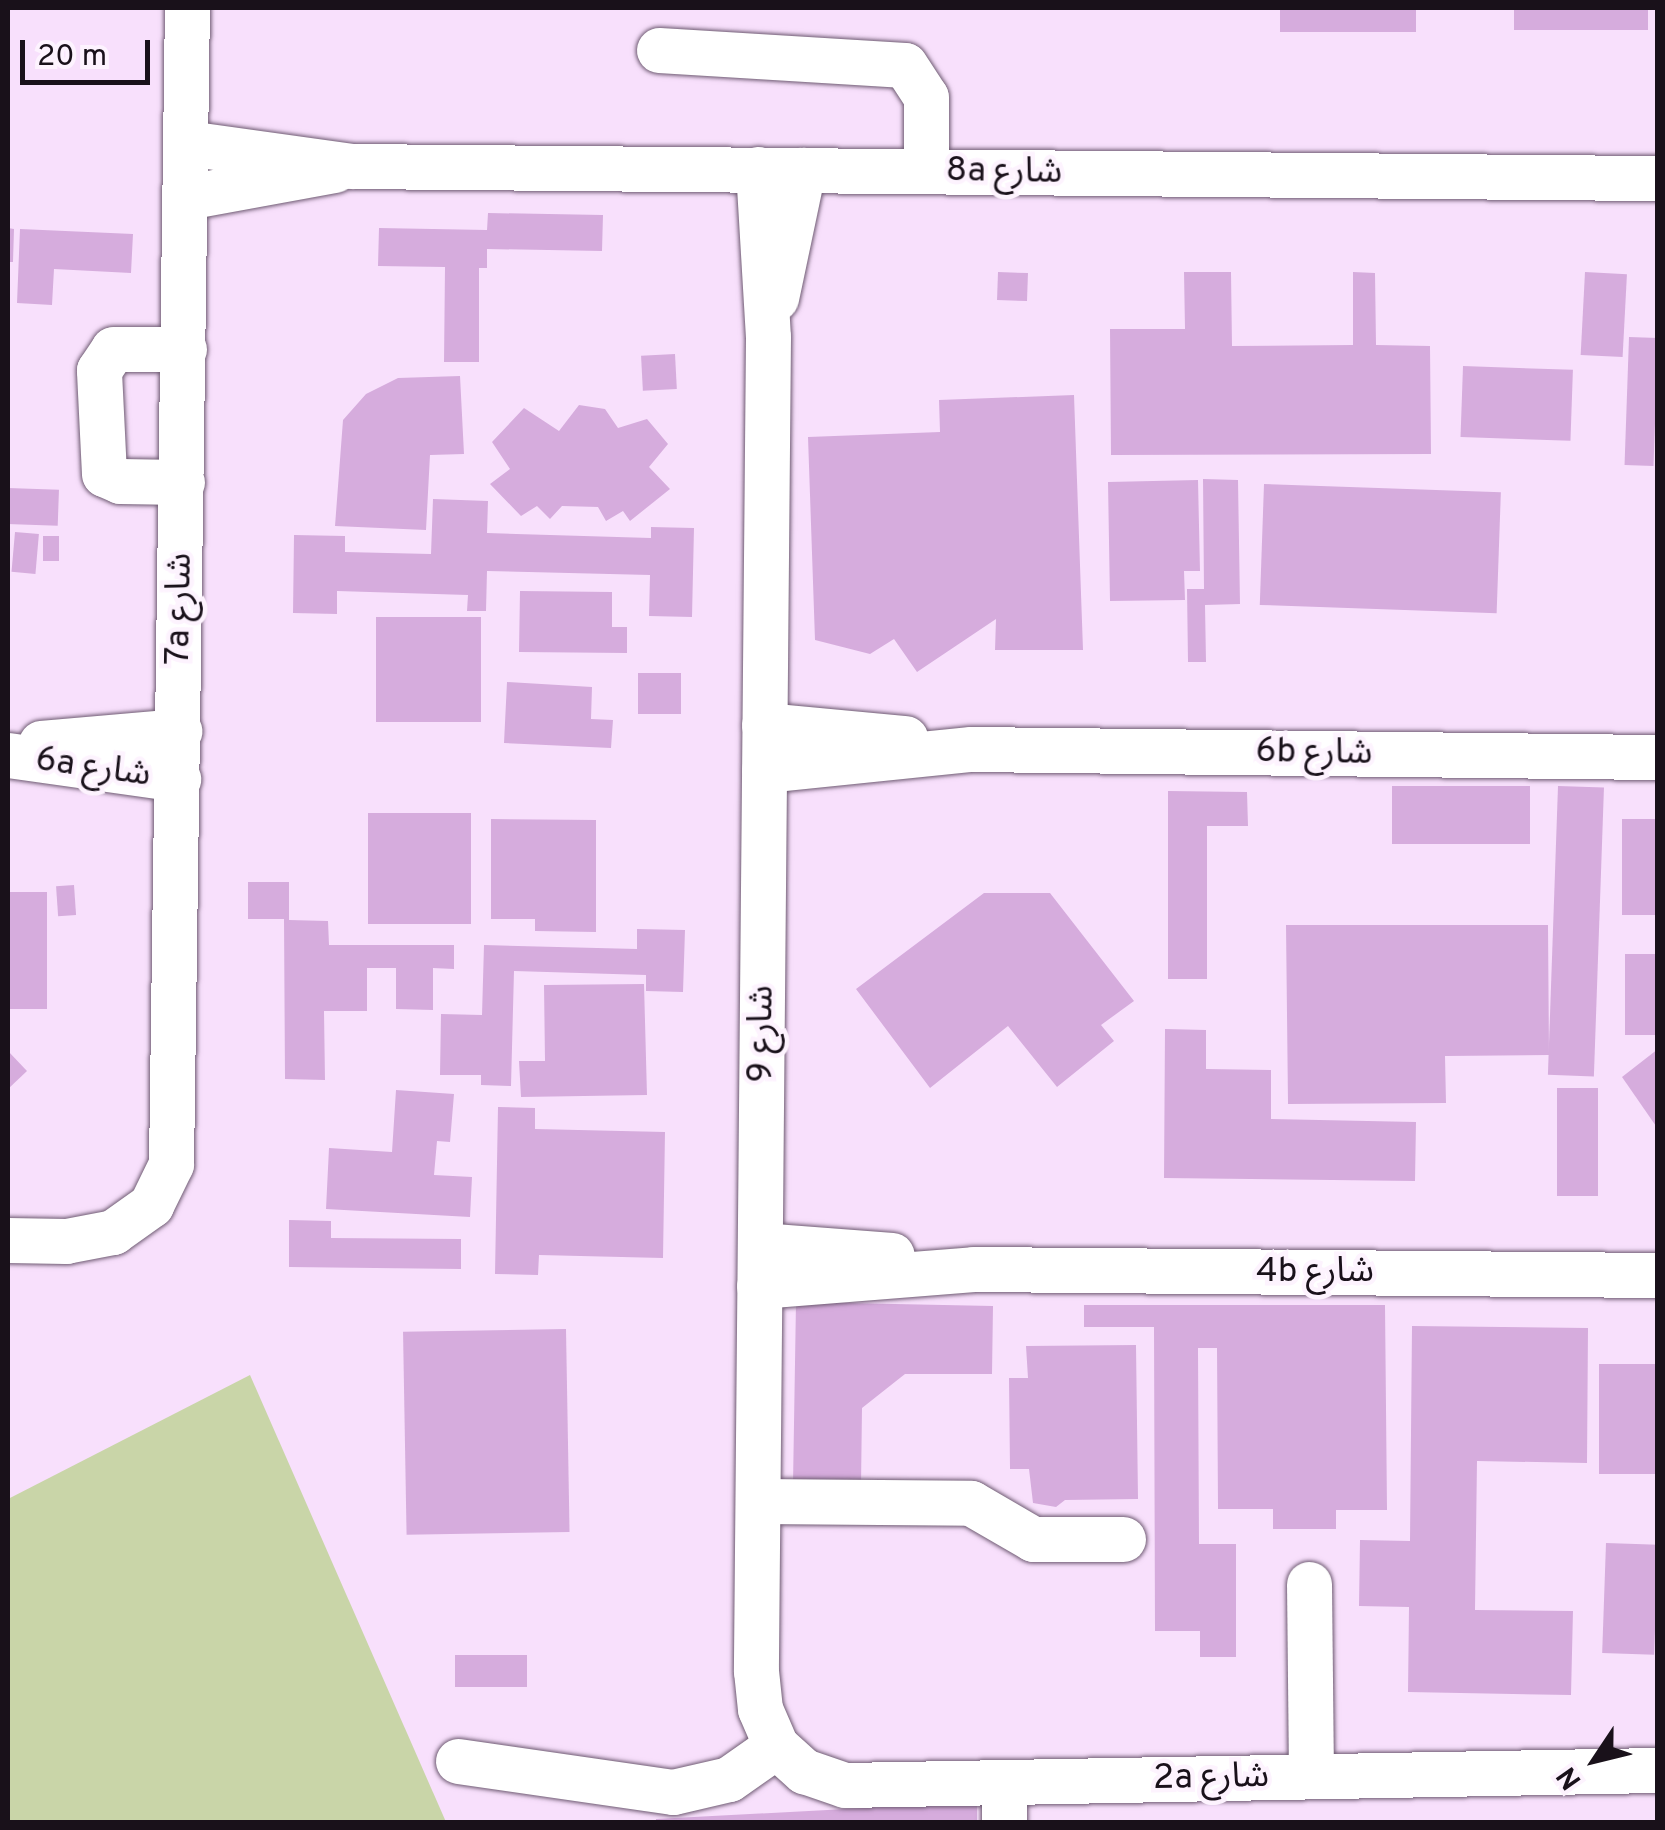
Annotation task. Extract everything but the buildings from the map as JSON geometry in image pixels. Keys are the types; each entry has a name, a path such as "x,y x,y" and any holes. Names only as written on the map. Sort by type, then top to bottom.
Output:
{"street":[{"name":"7a شارع","path":"8,1240 66,1241 112,1232 151,1205 172,1164 177,1116 187,8"},
{"path":"660,50 905,66 926,97 926,171"},
{"name":"8a شارع","path":"186,143 352,166 1658,178"},
{"name":"8a شارع","path":"186,197 352,166"},
{"name":"شارع 9","path":"758,169 768,319 756,1671 760,1709 776,1746"},
{"name":"شارع 9","path":"768,319 790,256 803,170"},
{"path":"182,482 120,482 104,474 99,370 113,348 184,349"},
{"name":"6b شارع","path":"764,725 971,749 1658,757"},
{"name":"6a شارع","path":"8,747 179,731"},
{"name":"6b شارع","path":"764,770 971,749"},
{"name":"6a شارع","path":"8,755 178,780"},
{"name":"4b شارع","path":"759,1265 924,1258 973,1270 1658,1275"},
{"path":"758,1501 972,1503 1033,1540 1123,1539"},
{"path":"1308,1584 1311,1776"},
{"path":"458,1761 673,1792 729,1779 776,1746"},
{"name":"2a شارع","path":"776,1746 804,1771 844,1785 1004,1802 1311,1776 1658,1770"}],"green space":[{"path":"250,1375 446,1822 8,1822 8,1499"}]}
